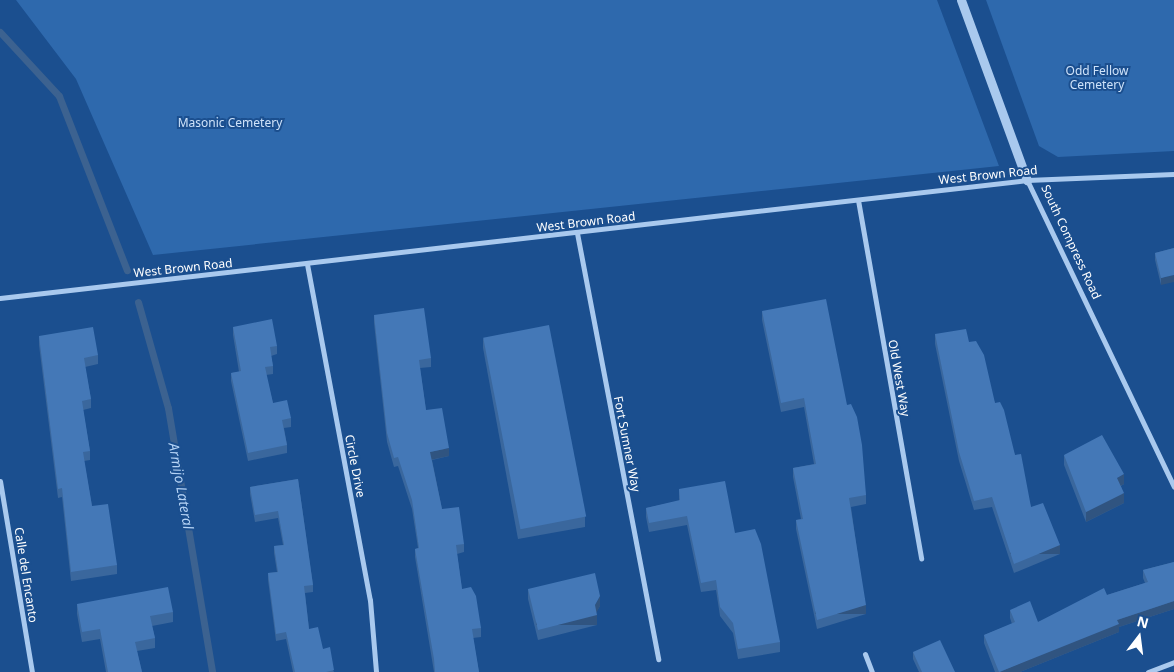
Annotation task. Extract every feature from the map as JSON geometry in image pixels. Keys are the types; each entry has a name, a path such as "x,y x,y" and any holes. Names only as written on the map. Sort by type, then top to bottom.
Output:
{"street":[{"name":"South Compress Road","path":"961,0 1027,180 1174,487"},
{"name":"West Brown Road","path":"0,298 1027,180 1174,174"},
{"name":"Old West Way","path":"858,200 921,559"},
{"name":"Fort Sumner Way","path":"577,233 658,659"},
{"name":"Circle Drive","path":"307,264 370,600 376,672"},
{"name":"Calle del Encanto","path":"0,481 32,672"},
{"path":"865,654 872,672"},
{"path":"1148,672 1174,662"}],"green space":[{"name":"Masonic Cemetery","path":"16,0 937,0 999,166 153,255 76,79"},
{"name":"Odd Fellow Cemetery","path":"986,0 1174,0 1174,151 1058,157 1039,146"}],"building":[{"path":"1174,248 1174,275 1161,278 1155,253"},
{"path":"826,299 847,405 851,404 857,417 862,445 866,495 849,498 866,605 817,620 796,520 803,519 793,468 816,464 804,398 781,403 762,311"},
{"path":"424,308 431,358 419,360 426,410 442,408 449,448 430,452 442,509 459,507 464,544 456,545 462,589 471,587 476,596 481,628 472,629 479,672 435,672 415,549 419,548 412,500 398,457 394,458 387,433 374,315"},
{"path":"272,319 277,346 270,347 273,366 265,367 273,403 287,400 291,418 282,420 287,445 248,453 231,373 241,371 233,327"},
{"path":"549,325 586,516 520,529 483,338"},
{"path":"93,327 98,355 84,358 91,399 82,401 90,451 83,452 92,506 108,504 117,565 71,572 62,488 58,489 39,336"},
{"path":"966,329 969,342 976,341 984,355 995,403 1000,402 1004,410 1015,455 1021,454 1031,507 1043,503 1060,545 1014,564 992,497 974,501 959,452 935,334"},
{"path":"1102,435 1124,474 1117,478 1124,493 1086,512 1064,455"},
{"path":"298,479 313,585 304,586 309,629 318,627 323,649 330,647 334,670 326,672 295,672 286,632 276,634 268,573 278,572 274,546 284,545 278,511 255,515 250,487"},
{"path":"725,481 735,533 755,529 761,544 780,642 738,649 733,623 720,607 716,580 701,583 687,516 649,523 646,508 680,500 679,489"},
{"path":"1174,562 1174,601 1117,620 1119,624 999,672 984,635 1015,622 1010,610 1030,601 1038,622 1104,588 1107,595 1148,582 1143,570"},
{"path":"595,573 600,596 595,605 597,615 538,630 528,589"},
{"path":"168,587 173,612 150,616 155,638 135,642 142,672 108,672 100,629 82,632 77,604"},
{"path":"940,640 955,672 922,672 913,652"}],"waterway":[{"name":"Armijo Lateral","path":"0,32 59,96 127,270"},
{"name":"Armijo Lateral","path":"138,302 168,408 212,672"}]}
